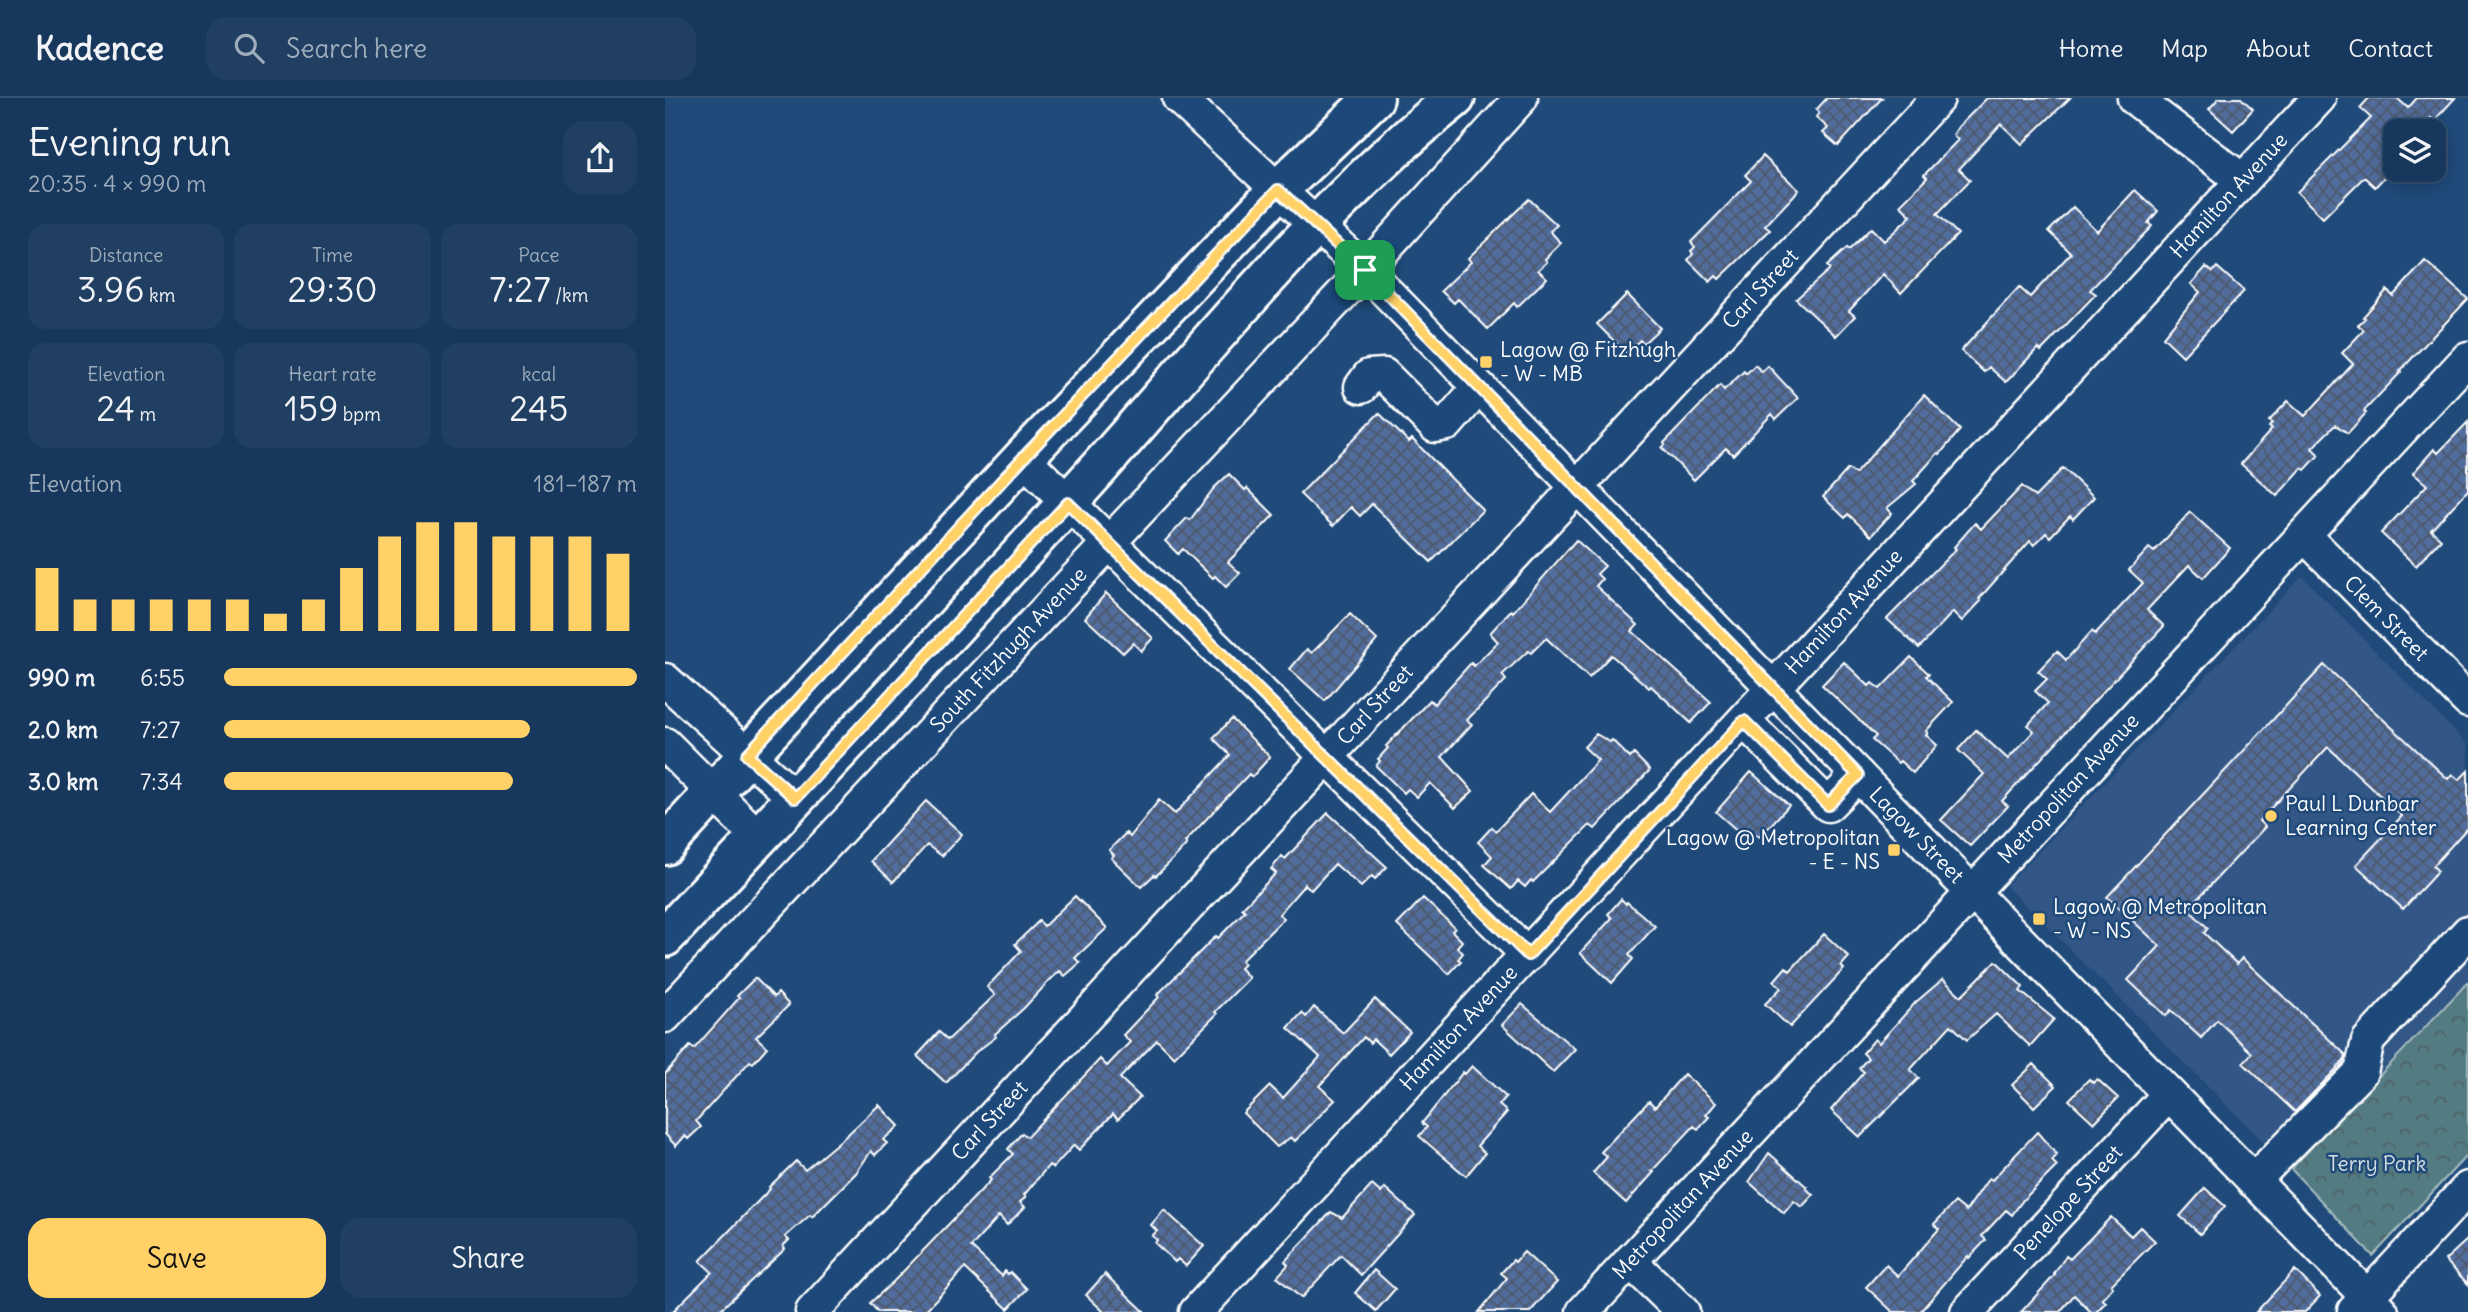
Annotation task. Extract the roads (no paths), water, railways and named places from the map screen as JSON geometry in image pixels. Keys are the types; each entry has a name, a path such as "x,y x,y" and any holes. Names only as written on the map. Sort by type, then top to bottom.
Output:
{"main road":[{"path":"665,845 1023,458 1278,190 1374,98"},
{"path":"665,937 1068,503 1316,225 1413,132 1455,98"}],"street":[{"name":"Lagow Street","path":"1179,98 1365,270 2169,1094 2368,1307"},
{"name":"South Fitzhugh Avenue","path":"665,1016 1365,270 1521,98"},
{"name":"Carl Street","path":"812,1312 1938,98"},
{"path":"2134,98 2242,180"},
{"name":"Hamilton Avenue","path":"1196,1312 2319,98"},
{"name":"Metropolitan Avenue","path":"1583,1312 2468,358"},
{"path":"1360,387 1369,376 1384,375 1435,426 1447,424 1479,387"},
{"path":"1023,458 1528,955"},
{"name":"Clem Street","path":"2304,535 2468,701"},
{"path":"665,680 795,798"},
{"path":"1744,721 1828,805 1858,775"},
{"path":"1781,758 1810,726"},
{"path":"665,744 758,837"},
{"path":"2253,1181 2361,1072 2368,1041 2468,932"},
{"name":"Penelope Street","path":"1967,1312 2169,1094"},
{"path":"2368,1307 2468,1188"},
{"path":"1630,1261 1683,1312"}],"place":[{"name":"Lagow @ Fitzhugh - W - MB","path":"1486,362"},
{"name":"Paul L Dunbar Learning Center","path":"2271,816"},
{"name":"Lagow @ Metropolitan - E - NS","path":"1894,850"},
{"name":"Lagow @ Metropolitan - W - NS","path":"2039,919"}],"park label":[{"name":"Terry Park","path":"2377,1164"}]}
